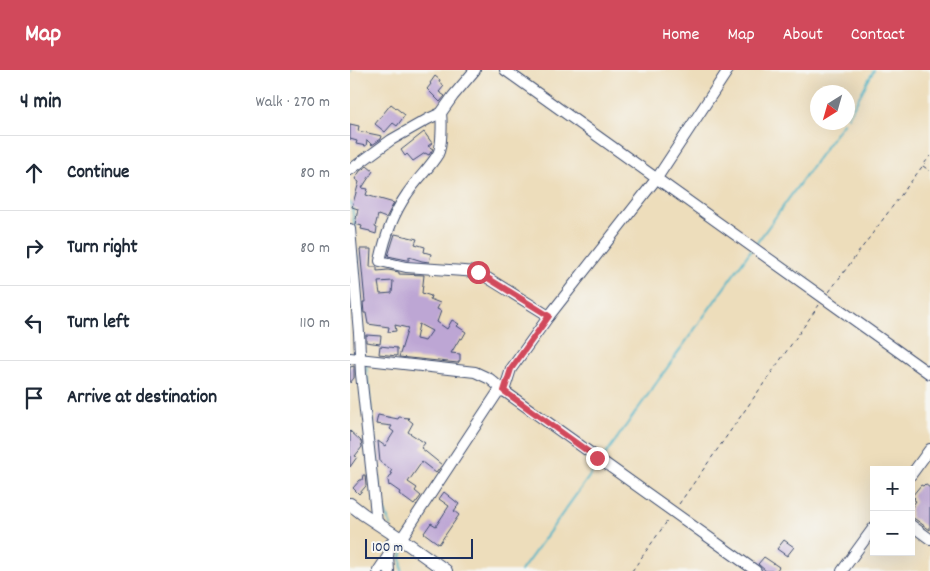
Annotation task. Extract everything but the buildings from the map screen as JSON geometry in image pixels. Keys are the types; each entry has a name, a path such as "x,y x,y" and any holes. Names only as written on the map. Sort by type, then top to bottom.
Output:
{"main road":[{"path":"350,504 446,571"}],"street":[{"path":"350,170 392,140 441,113 475,70"},
{"path":"505,70 930,374"},
{"path":"504,391 511,369 549,316 657,178 728,70"},
{"path":"441,113 439,152 407,194 392,220 380,261 406,267 478,272 549,316"},
{"path":"350,229 353,254 355,359 361,374 377,523"},
{"path":"355,359 475,372 490,379 504,391 756,571"},
{"path":"388,571 390,544 401,539 498,392 504,391"},
{"path":"915,470 930,449"},
{"path":"915,528 930,539"},
{"path":"842,571 870,532"},
{"path":"378,571 388,556"}],"path":[{"path":"632,571 824,298 930,156"},
{"path":"923,166 930,171"}],"waterway":[{"path":"855,104 874,70"},
{"path":"756,244 838,130"},
{"path":"350,202 355,229"},
{"path":"603,458 751,250"},
{"path":"357,256 359,274"},
{"path":"366,364 381,502 391,526"},
{"path":"521,571 599,463"},
{"path":"399,544 403,553 401,556 402,571"}],"route":[{"path":"478,272 549,316 511,369 504,391 597,458"}]}
